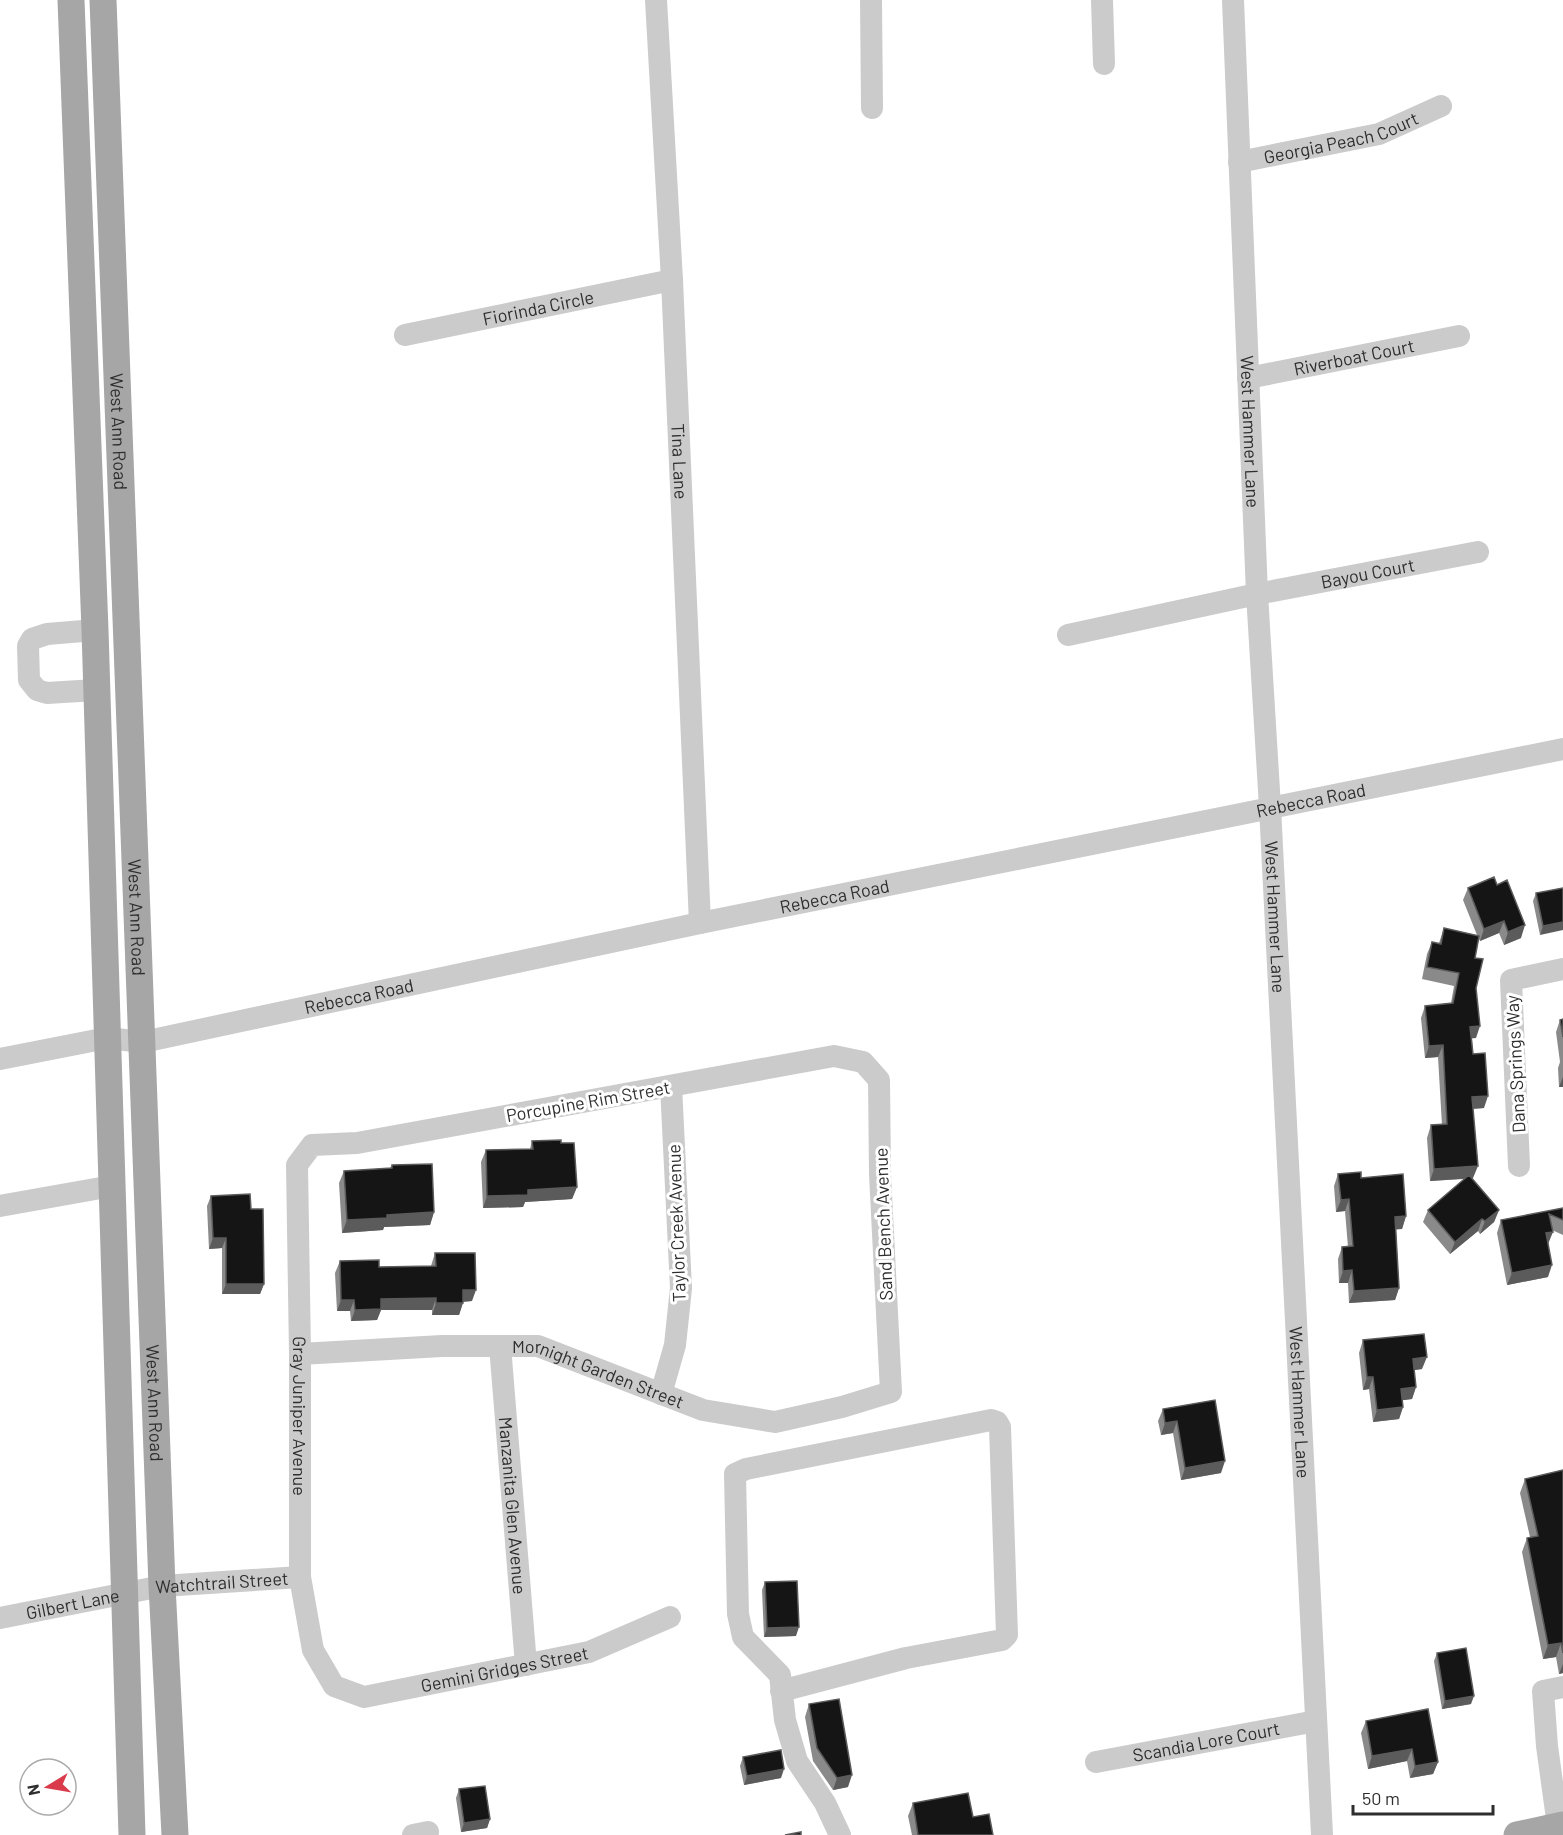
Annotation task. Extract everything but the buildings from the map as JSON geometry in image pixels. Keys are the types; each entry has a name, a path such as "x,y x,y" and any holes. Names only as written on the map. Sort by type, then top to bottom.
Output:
{"main road":[{"name":"West Ann Road","path":"71,0 112,1186 144,1590 175,1835"},
{"name":"West Ann Road","path":"103,0 143,1042 144,1590 132,1835"},
{"path":"91,528 123,524"},
{"path":"1517,1835 1561,1826"}],"street":[{"name":"Tina Lane","path":"656,0 672,280 700,923"},
{"path":"871,0 872,108"},
{"path":"1102,0 1104,64"},
{"name":"West Hammer Lane","path":"1233,0 1257,594 1270,807 1322,1835"},
{"name":"Georgia Peach Court","path":"1239,162 1379,134 1441,106"},
{"name":"Fiorinda Circle","path":"405,334 672,280"},
{"name":"Riverboat Court","path":"1248,378 1460,336"},
{"name":"Bayou Court","path":"1068,635 1257,594 1478,552"},
{"path":"94,630 46,634 32,639 28,646 29,680 37,690 47,693 96,690"},
{"name":"Rebecca Road","path":"0,1059 107,1038 143,1042 700,923 1563,749"},
{"name":"Dana Springs Way","path":"1519,1166 1511,980 1563,969"},
{"name":"Porcupine Rim Street","path":"312,1145 357,1143 834,1056 863,1062"},
{"name":"Sand Bench Avenue","path":"863,1062 879,1080 880,1174 891,1392"},
{"name":"Taylor Creek Avenue","path":"661,1394 675,1346 681,1288 671,1086"},
{"name":"Gray Juniper Avenue","path":"312,1145 297,1165 300,1577 313,1650 334,1686"},
{"path":"0,1206 112,1186"},
{"name":"Mornight Garden Street","path":"300,1354 442,1346 538,1346 703,1410 775,1422 842,1407 891,1392"},
{"name":"Manzanita Glen Avenue","path":"500,1346 526,1665"},
{"path":"782,1691 906,1658 1002,1640 1008,1635 1000,1427 997,1422 991,1420 979,1422 746,1469 735,1474 738,1614 743,1637 780,1675 784,1720 797,1761 825,1803 840,1835"},
{"name":"Watchtrail Street","path":"144,1590 300,1577"},
{"name":"Gilbert Lane","path":"0,1618 144,1590"},
{"name":"Gemini Gridges Street","path":"334,1686 364,1697 526,1665 589,1652 670,1617"},
{"path":"1561,1826 1555,1744 1543,1691 1563,1688"},
{"name":"Scandia Lore Court","path":"1096,1762 1316,1721"}]}
